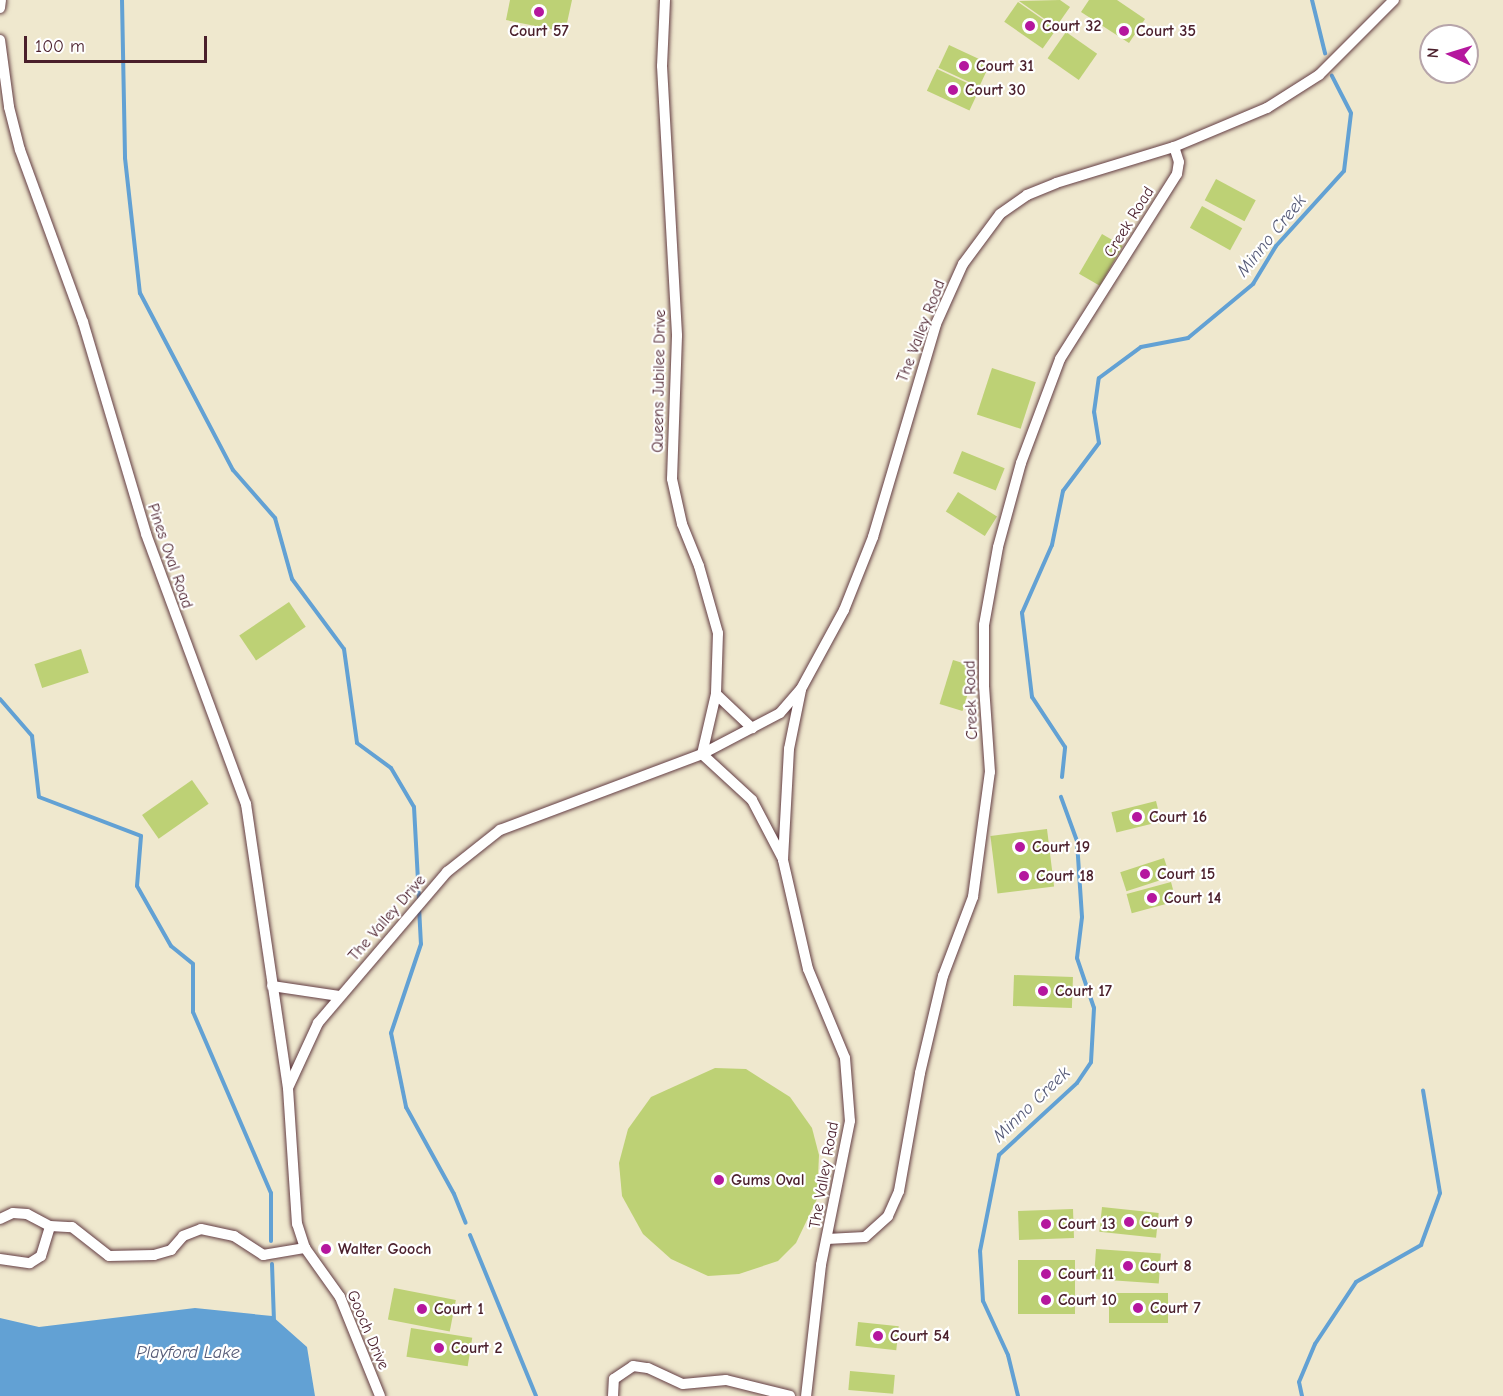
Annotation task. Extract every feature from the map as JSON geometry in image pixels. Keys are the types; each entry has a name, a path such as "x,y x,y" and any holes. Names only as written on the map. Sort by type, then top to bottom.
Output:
{"street":[{"path":"0,8 1,0"},
{"name":"Queens Jubilee Drive","path":"664,0 662,66 677,336 672,479 682,524 699,566 718,633 716,694 702,754"},
{"name":"The Valley Road","path":"806,1396 827,1239 850,1121 845,1058 808,969 783,860 752,800 702,754 780,713 801,689 844,610 873,537 936,324 963,264 1000,214 1027,195 1174,147 1267,108 1319,75 1394,0"},
{"name":"Pines Oval Road","path":"0,40 9,107 20,150 84,322 146,534 246,804 288,1088"},
{"name":"Creek Road","path":"827,1239 865,1237 888,1216 899,1191 920,1073 943,976 973,897 990,772 984,624 998,547 1021,464 1060,359 1177,174 1179,162 1174,147"},
{"name":"The Valley Road","path":"783,860 789,749 801,689"},
{"path":"716,694 752,728"},
{"name":"The Valley Drive","path":"305,1248 297,1224 288,1088 301,1054 339,996 447,872 500,830 702,754"},
{"path":"272,986 339,996"},
{"path":"0,1219 13,1213 27,1214 50,1226 72,1227 109,1256 137,1258 171,1250 183,1236 201,1229 234,1236 263,1255 305,1248"},
{"path":"0,1259 20,1263 36,1260 41,1256 50,1226"},
{"name":"Gooch Drive","path":"305,1248 340,1297 380,1396"},
{"path":"613,1396 614,1379 633,1366 648,1368 683,1384 726,1380 790,1396"}],"green space":[{"name":"Court 57","path":"510,0 572,0 565,32 506,20"},
{"path":"1060,0 1070,7 1056,27 1019,1"},
{"name":"Court 35","path":"1089,0 1117,0 1145,19 1129,43 1081,12"},
{"name":"Court 32","path":"1018,2 1057,29 1043,49 1004,22"},
{"path":"1066,32 1097,54 1079,80 1048,58"},
{"name":"Court 31","path":"949,45 990,64 979,87 938,68"},
{"name":"Court 30","path":"937,69 980,89 969,111 927,91"},
{"path":"1216,179 1256,200 1244,221 1205,200"},
{"path":"1202,206 1242,228 1230,250 1190,228"},
{"path":"1102,234 1123,246 1100,286 1079,274"},
{"path":"992,368 1036,382 1021,429 977,415"},
{"path":"962,451 1005,468 996,490 953,473"},
{"path":"958,492 997,516 985,536 946,512"},
{"path":"289,602 306,627 256,660 239,636"},
{"path":"81,649 89,673 42,688 34,664"},
{"path":"953,660 976,667 963,711 940,704"},
{"path":"192,780 209,804 159,839 142,815"},
{"name":"Court 16","path":"1156,801 1161,821 1116,833 1111,812"},
{"path":"1047,829 1054,887 997,894 990,836"},
{"name":"Court 15","path":"1164,858 1170,877 1126,891 1120,872"},
{"name":"Court 14","path":"1171,882 1176,901 1132,913 1127,894"},
{"name":"Court 17","path":"1014,975 1073,977 1072,1008 1013,1006"},
{"name":"Gums Oval","path":"715,1068 746,1069 790,1097 812,1128 819,1155 817,1199 796,1243 778,1261 739,1274 708,1276 671,1259 643,1234 622,1196 619,1163 628,1129 651,1097"},
{"name":"Court 9","path":"1102,1207 1159,1213 1156,1238 1099,1232"},
{"name":"Court 13","path":"1073,1209 1074,1238 1019,1240 1018,1211"},
{"name":"Court 8","path":"1096,1249 1161,1254 1159,1283 1094,1279"},
{"path":"1018,1260 1075,1260 1075,1314 1018,1314"},
{"name":"Court 1","path":"394,1288 456,1300 450,1331 388,1319"},
{"name":"Court 7","path":"1109,1293 1168,1293 1168,1323 1109,1323"},
{"name":"Court 54","path":"858,1322 899,1326 896,1350 855,1346"},
{"name":"Court 2","path":"411,1328 472,1338 468,1366 406,1357"},
{"path":"850,1371 895,1375 893,1394 848,1390"}],"water":[{"name":"Playford Lake","path":"195,1308 272,1316 307,1347 315,1396 0,1396 0,1318 39,1327"}],"waterway":[{"path":"122,0 125,158 140,293 233,470 275,518 292,579 344,649 357,743 391,768 414,807 419,900"},
{"name":"Minno Creek","path":"1312,0 1325,53"},
{"name":"Minno Creek","path":"1062,777 1065,747 1032,697 1022,613 1052,545 1063,491 1099,443 1094,412 1099,378 1141,347 1188,338 1253,284 1276,246 1344,171 1351,113 1332,76"},
{"path":"0,699 32,736 39,797 141,836 137,886 171,946 193,964 193,1012 271,1193 271,1241"},
{"name":"Minno Creek","path":"1018,1396 1008,1355 983,1301 980,1251 999,1155 1077,1083 1091,1062 1094,1008 1077,958 1082,917 1077,841 1061,797"},
{"path":"419,907 421,944 391,1033 406,1107 454,1194 466,1223"},
{"path":"1302,1396 1299,1382 1315,1344 1356,1282 1421,1245 1440,1193 1423,1090"},
{"path":"470,1235 536,1396"},
{"path":"272,1264 274,1320"}],"place":[{"name":"Court 57","path":"539,12"},
{"name":"Court 32","path":"1030,26"},
{"name":"Court 35","path":"1124,31"},
{"name":"Court 31","path":"964,66"},
{"name":"Court 30","path":"953,90"},
{"name":"Court 16","path":"1137,817"},
{"name":"Court 19","path":"1020,847"},
{"name":"Court 15","path":"1145,874"},
{"name":"Court 18","path":"1024,876"},
{"name":"Court 14","path":"1152,898"},
{"name":"Court 17","path":"1043,991"},
{"name":"Gums Oval","path":"719,1180"},
{"name":"Court 9","path":"1129,1222"},
{"name":"Court 13","path":"1046,1224"},
{"name":"Walter Gooch","path":"326,1249"},
{"name":"Court 8","path":"1128,1266"},
{"name":"Court 11","path":"1046,1274"},
{"name":"Court 10","path":"1046,1300"},
{"name":"Court 7","path":"1138,1308"},
{"name":"Court 1","path":"422,1309"},
{"name":"Court 54","path":"878,1336"},
{"name":"Court 2","path":"439,1348"}]}
